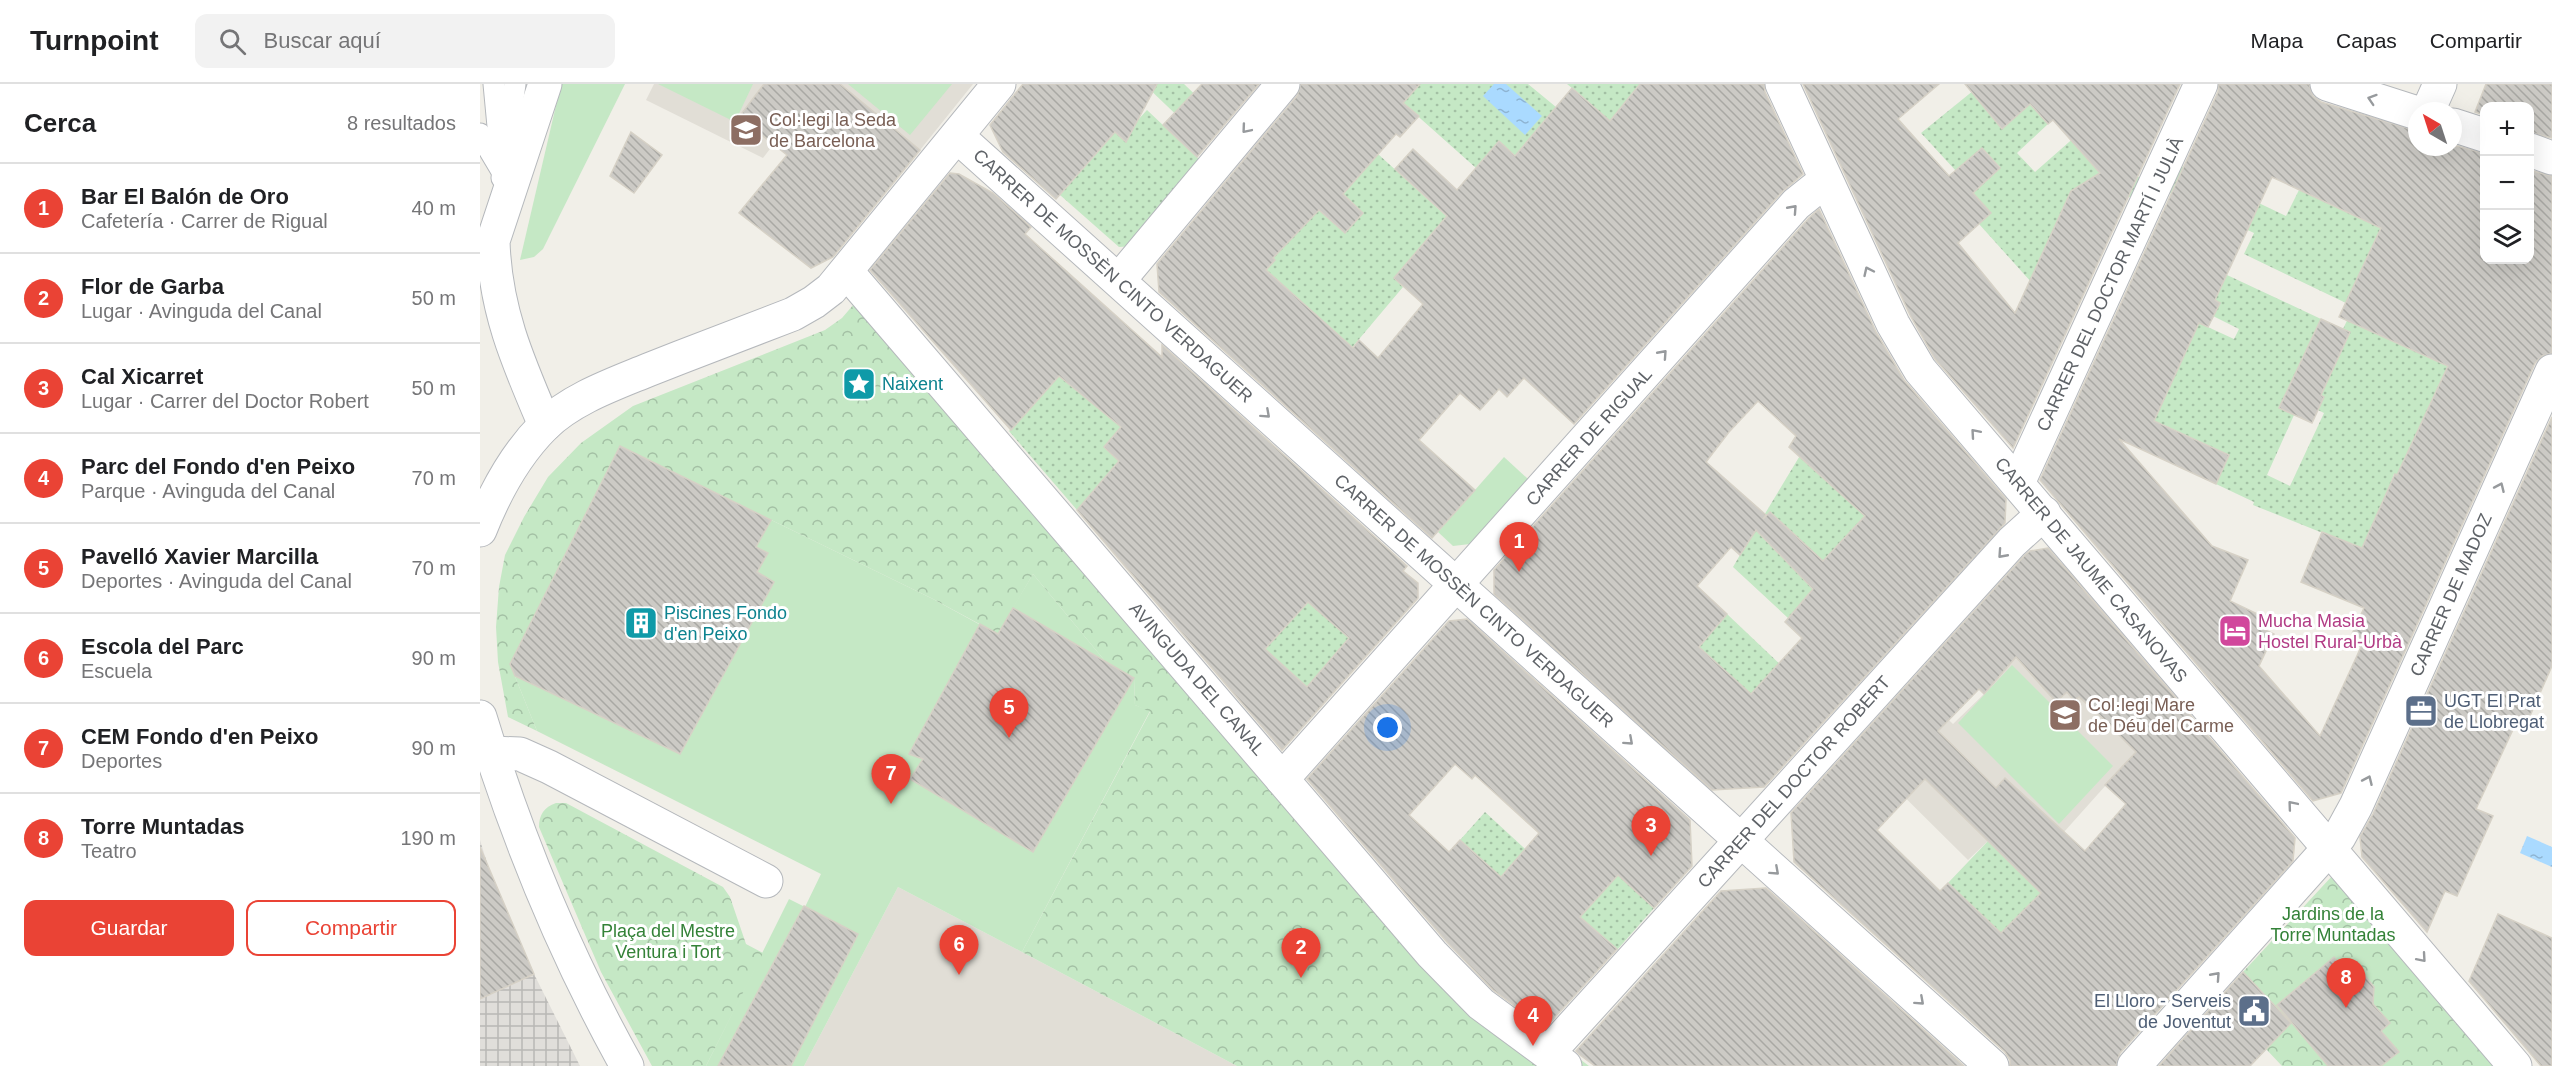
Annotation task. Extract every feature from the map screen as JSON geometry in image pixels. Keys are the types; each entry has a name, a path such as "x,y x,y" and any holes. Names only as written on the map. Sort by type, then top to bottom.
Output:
{"street":[{"path":"545,84 486,231 501,313 514,353 545,425"},
{"path":"480,530 501,483 545,425 571,407 605,388 793,314 814,302 847,272 999,84"},
{"path":"1119,280 1283,84"},
{"name":"CARRER DE JAUME CASANOVAS","path":"1782,84 1905,348 1920,370 2516,1066"},
{"name":"CARRER DEL DOCTOR MARTÍ I JULIÀ","path":"2018,483 2201,84"},
{"path":"2327,84 2408,110"},
{"path":"2432,102 2440,84"},
{"path":"2462,128 2480,134"},
{"name":"CARRER DE MOSSÈN CINTO VERDAGUER","path":"957,136 1992,1066"},
{"path":"2534,152 2552,158"},
{"name":"CARRER DE RIGUAL","path":"1282,779 1796,204 1826,180"},
{"name":"AVINGUDA DEL CANAL","path":"847,272 1432,954 1481,1004 1557,1060"},
{"name":"CARRER DE MADOZ","path":"2134,1066 2330,849 2356,806 2552,371"},
{"name":"CARRER DEL DOCTOR ROBERT","path":"1557,1060 1741,840 2013,542 2044,513"},
{"path":"480,717 516,826 561,937 627,1066"},
{"path":"491,753 520,754 549,767 766,881"}],"lane":[{"path":"494,84 503,173"},
{"path":"503,173 515,84"},
{"path":"486,231 531,84"},
{"path":"480,134 503,173"}],"shaded area":[{"name":"Col·legi la Seda de Barcelona","path":"654,84 820,84 763,158 646,100"},
{"name":"Col·legi la Seda de Barcelona","path":"840,84 973,84 920,150"},
{"name":"Col·legi Mare de Déu del Carme","path":"2065,561 2183,699 2064,832 2060,829 2019,872 1988,841 1968,860 1852,745 1909,682 1953,724 1984,694 1963,673"},
{"path":"480,840 488,866 534,974 580,1066 480,1066"},
{"path":"898,887 1022,952 1237,1066 804,1066"}],"green space":[{"path":"561,84 625,84 543,249 534,257 520,260"},
{"path":"658,84 753,84 735,122"},
{"name":"Col·legi la Seda de Barcelona","path":"848,84 952,84 910,135"},
{"path":"1144,84 1184,84 1207,106 1188,126"},
{"path":"1420,84 1528,84 1573,121 1589,102 1567,84 1640,84 1603,129 1544,158 1526,142 1514,157 1476,168 1403,103"},
{"path":"1979,86 1997,110 2011,121 2030,104 2048,124 2017,153 2035,172 2077,135 2126,171 2141,178 2132,198 2089,180 2071,191 2038,264 2032,283 1979,224 1972,193 2000,167 1982,148 1956,171 1921,133"},
{"path":"1147,110 1203,163 1134,246 1119,247 1060,195 1102,147 1095,114 1126,142 1137,121"},
{"path":"1378,154 1456,225 1394,278 1403,287 1344,357 1319,317 1266,270 1275,260 1256,243 1319,210 1345,233 1363,213 1329,181 1361,173"},
{"path":"2181,166 2286,216 2299,190 2381,228 2346,303 2244,254 2254,233 2168,192"},
{"path":"2227,275 2321,319 2279,408 2294,415 2267,475 2290,486 2324,413 2318,410 2324,397 2306,389 2339,357 2350,333 2343,329 2353,308 2401,345 2442,363 2494,352 2443,376 2397,475 2394,474 2365,550 2253,505 2254,502 2216,484 2229,455 2164,425 2150,453 2134,395 2199,323 2234,339 2239,329 2213,316 2215,300"},
{"path":"872,283 1443,956 1589,1066 1237,1066 1022,952 1150,712 1135,705 1134,678 1105,661 1033,574 998,634 933,599 620,446 510,664 537,731 508,717 498,662 496,627 499,587 505,555 548,477 581,443 633,406 825,330 842,318"},
{"path":"1085,348 1121,427 1104,447 1119,461 1077,510 1009,431"},
{"path":"1819,424 1867,513 1823,561 1804,543 1798,549 1813,589 1788,618 1733,567 1755,529 1767,542 1777,531 1763,517"},
{"path":"620,446 933,599 997,634 1033,574 1105,661 1134,678 1135,705 1150,711 1022,952 898,887 804,1066 706,1066 789,899 805,907 821,874 537,731 510,664"},
{"path":"1504,457 1528,479 1470,544 1453,546 1438,532"},
{"path":"1313,597 1350,638 1307,687 1215,628 1281,632"},
{"path":"1727,614 1784,668 1756,699 1693,654"},
{"path":"2012,665 2113,766 2059,824 1958,723"},
{"name":"Plaça del Mestre Ventura i Tort","path":"556,803 566,803 723,887 730,897 746,944 763,953 706,1066 652,1066 601,972 539,827 543,812"},
{"path":"1485,812 1537,860 1537,887 1512,864 1494,884 1486,864 1460,840"},
{"path":"1988,841 2019,872 2029,862 2067,896 2001,933 1948,883"},
{"path":"1618,875 1654,908 1617,950 1575,913"},
{"name":"Jardins de la Torre Muntadas","path":"2333,875 2497,1066 2381,1066 2398,1052 2381,1031 2361,972 2348,973 2334,957 2300,1033 2328,1066 2282,1066 2266,1049 2291,1023 2243,972"}],"water":[{"path":"1494,84 1506,84 1542,116 1525,135 1483,96"},
{"path":"2527,836 2552,847 2552,867 2520,853"}],"building":[{"path":"764,84 840,84 920,150 833,257 811,268 739,213 787,155 739,117"},
{"path":"1023,84 1157,84 1126,142 1115,132 1056,199 1003,152 990,125"},
{"path":"1202,84 1259,84 1197,157 1163,125"},
{"path":"1301,84 1420,84 1403,103 1419,116 1400,137 1396,134 1343,194 1363,213 1345,233 1319,210 1273,258 1275,260 1266,270 1353,348 1359,340 1378,358 1423,304 1394,278 1447,216 1395,169 1413,149 1457,190 1499,141 1515,156 1572,88 1610,121 1640,84 1764,84 1765,92 1803,174 1782,192 1574,424 1524,378 1507,397 1499,389 1480,410 1460,393 1419,440 1475,490 1432,538 1159,292 1157,264 1297,96"},
{"path":"1803,84 1939,84 1898,119 1949,176 1982,148 2000,168 1973,193 1991,213 1958,243 2015,313 2071,191 2100,173 2053,120 2048,124 2030,104 2002,129 1965,84 2180,84 2013,448 1935,359 1910,315"},
{"path":"2219,84 2309,84 2313,96 2321,102 2408,128 2408,156 2462,156 2462,147 2480,152 2480,264 2534,264 2534,171 2552,176 2552,353 2542,356 2535,363 2341,793 2313,801 2040,480 2218,92","holes":["2272,177 2381,228 2339,317 2448,366 2362,548 2322,532 2301,582 2364,608 2352,634 2360,638 2357,645 2361,647 2320,736 2259,666 2274,634 2261,628 2266,618 2230,601 2248,560 2212,546 2119,439 2216,484 2229,455 2154,421 2199,323 2208,327 2220,303 2215,300"]},
{"path":"2486,84 2552,84 2552,138 2534,133 2534,102 2480,102 2480,114 2475,112"},
{"path":"631,132 662,155 634,193 610,176"},
{"path":"950,173 959,174 993,193 1031,227 1025,234 1162,357 1162,345 1407,566 1403,571 1418,583 1418,598 1282,750 1077,510 1119,461 1104,447 1121,427 1059,376 1011,430 870,270","holes":["1308,602 1349,638 1307,687 1265,649"]},
{"path":"1819,209 1876,332 1904,380 2006,499 2005,523 1764,787 1712,790 1494,594 1494,570","holes":["1758,401 1796,436 1789,447 1865,516 1823,561 1770,512 1763,519 1766,515 1706,462 1729,432","1756,530 1813,589 1785,622 1802,638 1751,694 1699,647 1727,614 1697,586 1731,547 1740,555"]},
{"path":"2321,319 2350,332 2321,395 2324,397 2312,423 2279,408"},
{"path":"2552,417 2552,666 2526,725 2517,721 2476,809 2493,816 2457,896 2445,891 2427,932 2362,857 2360,837 2373,814"},
{"name":"Piscines Fondo d'en Peixo","path":"620,446 771,520 756,547 768,553 757,572 774,582 680,754 515,676 510,664"},
{"path":"2048,548 2295,838 2293,861 2120,1053 2116,1066 2010,1066 2010,1060 2005,1052 1794,862 1791,813 2030,551","holes":["2016,657 2056,702 2067,692 2074,701 2079,697 2117,731 2136,752 2105,785 2126,804 2085,851 2005,778 1996,788 1938,731 1979,689 1984,694","1925,779 2041,893 2001,933 1948,883 1940,891 1877,830"]},
{"path":"1013,608 1134,678 1033,852 910,779 923,759 909,754 980,624 998,634"},
{"path":"1467,619 1690,820 1692,866 1654,908 1618,875 1580,917 1617,949 1545,1028 1493,990 1446,941 1307,779 1449,621","holes":["1455,764 1472,779 1475,775 1539,833 1501,877 1460,840 1449,852 1409,815"]},
{"path":"480,847 534,974 480,999"},
{"path":"1766,888 1964,1066 1595,1066 1576,1051 1721,891"},
{"path":"804,906 858,934 791,1066 718,1066"},
{"path":"2498,914 2552,938 2552,1066 2541,1066 2469,981"},
{"path":"2334,957 2345,971 2362,972 2374,987 2373,1004 2390,1023 2381,1031 2399,1052 2381,1066 2328,1066 2277,1005"},
{"path":"2243,972 2291,1023 2250,1066 2159,1066"}],"place":[{"name":"Col·legi la Seda de Barcelona","path":"746,130"},
{"name":"Naixent","path":"859,384"},
{"name":"Bar El Balón de Oro","path":"1519,572"},
{"name":"Piscines Fondo d'en Peixo","path":"641,623"},
{"name":"Mucha Masia Hostel Rural-Urbà","path":"2235,631"},
{"name":"UGT El Prat de Llobregat","path":"2421,711"},
{"name":"Col·legi Mare de Déu del Carme","path":"2065,715"},
{"name":"Pavelló Xavier Marcilla","path":"1009,738"},
{"name":"CEM Fondo d'en Peixo","path":"891,804"},
{"name":"Cal Xicarret","path":"1651,856"},
{"name":"Escola del Parc","path":"959,975"},
{"name":"Flor de Garba","path":"1301,978"},
{"name":"Torre Muntadas","path":"2346,1008"},
{"name":"El Lloro - Serveis de Joventut","path":"2254,1011"},
{"name":"Parc del Fondo d'en Peixo","path":"1533,1046"}]}
